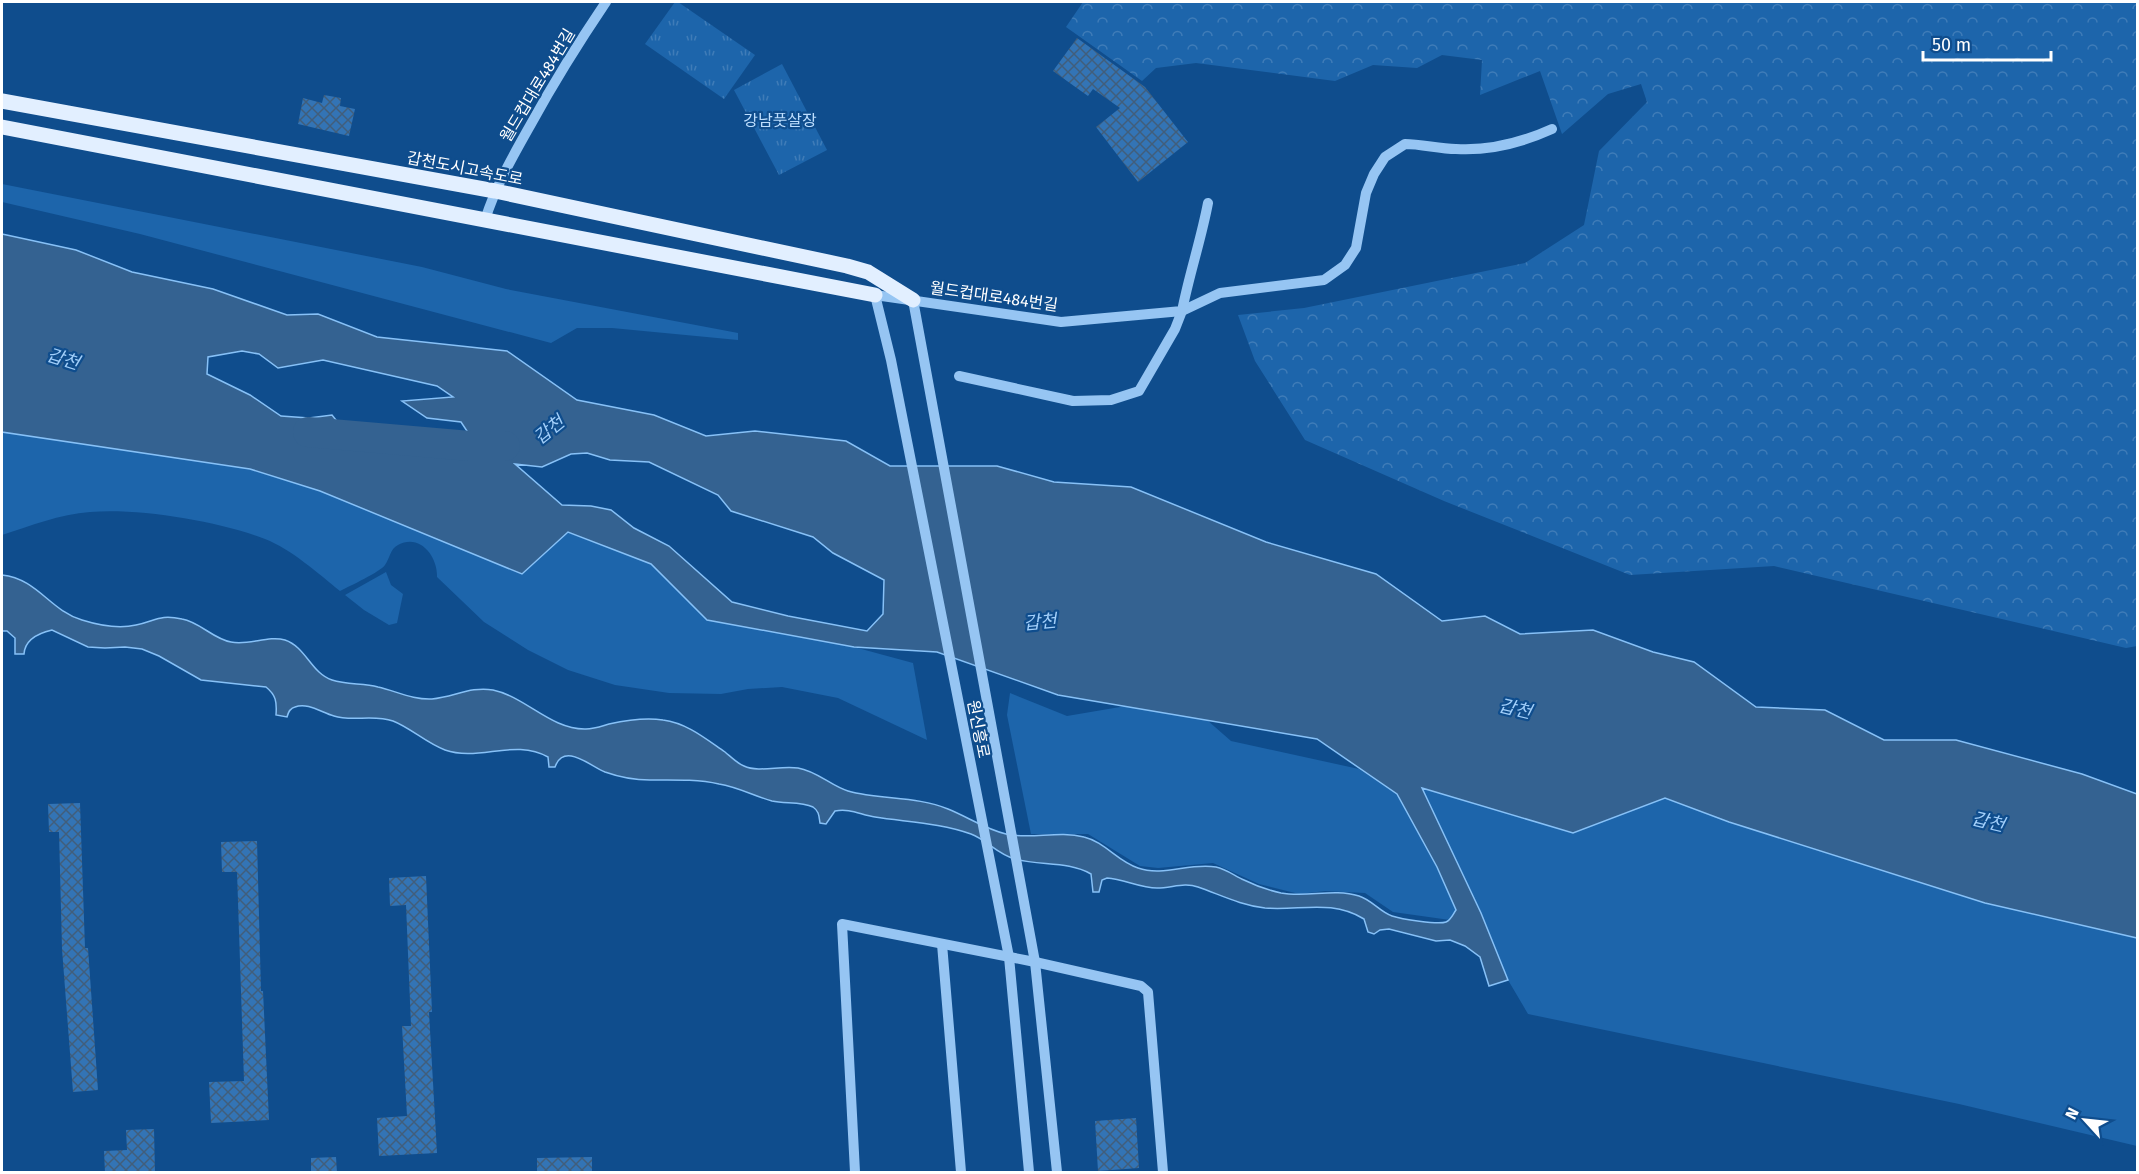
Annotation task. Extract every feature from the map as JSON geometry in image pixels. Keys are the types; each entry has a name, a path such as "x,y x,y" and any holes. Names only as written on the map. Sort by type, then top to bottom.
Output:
{"main road":[{"name":"갑천도시고속도로","path":"2,101 495,191 847,266 868,272 913,300"},
{"path":"2,127 875,295"}],"street":[{"name":"월드컵대로484번길","path":"485,220 495,191 567,59 606,2"},
{"name":"월드컵대로484번길","path":"875,295 1062,322 1182,311 1220,293 1324,280 1345,264 1356,248 1366,192 1374,174 1386,157 1405,144 1454,149 1485,149 1521,142 1552,129"},
{"path":"959,376 1073,401 1111,400 1139,391 1175,329 1182,311 1190,270 1204,226 1208,203"},
{"name":"원신흥로","path":"875,295 891,360 1009,957 1029,1173"},
{"name":"원신흥로","path":"913,300 1035,962 1057,1173"},
{"path":"855,1173 842,924 1035,962 1141,986 1148,992 1163,1173"},
{"path":"942,944 961,1173"}],"green space":[{"name":"강남풋살장","path":"675,2 755,55 724,99 645,44"},
{"path":"1083,2 2137,2 2137,646 2126,648 1774,566 1630,575 1444,501 1305,440 1255,361 1238,315 1304,308 1525,263 1584,225 1599,151 1647,102 1641,84 1608,94 1562,134 1540,71 1480,95 1482,60 1442,55 1417,68 1373,65 1335,81 1196,63 1156,68 1142,81 1066,27"},
{"name":"강남풋살장","path":"782,64 827,150 779,175 734,90"},
{"path":"2,184 422,267 506,289 738,333 738,340 612,328 577,328 551,343 140,234 2,202"},
{"path":"2,432 250,469 320,491 567,532 651,564 707,620 854,647 913,663 927,740 838,698 782,687 748,689 721,694 669,693 615,685 568,670 528,650 484,622 437,577 437,569 431,555 414,542 398,545 382,568 340,591 304,562 275,543 225,527 179,517 110,511 79,513 2,535"},
{"path":"386,572 391,585 403,594 397,623 389,625 345,595"},
{"path":"1010,693 1067,716 1126,706 1207,720 1231,741 1359,769 1397,794 1437,867 1456,910 1450,920 1393,912 1365,893 1325,891 1299,894 1259,884 1213,863 1158,868 1140,866 1088,834 1031,834 1007,715"},
{"path":"1422,788 1573,833 1665,798 1729,822 1985,903 2137,938 2137,1146 1959,1104 1528,1014 1508,980 1481,913"}],"water":[{"path":"2,234 76,250 132,272 213,289 287,315 318,314 377,337 507,351 577,400 654,415 706,436 755,431 846,441 890,466 997,466 1054,482 1131,487 1266,542 1376,574 1442,621 1485,616 1520,634 1593,630 1653,652 1694,662 1756,707 1825,710 1884,740 1956,740 2082,774 2137,794 2137,938 1985,903 1729,822 1665,798 1573,833 1422,788 1481,913 1508,980 1489,986 1480,957 1465,946 1450,940 1436,941 1389,929 1380,930 1374,934 1368,932 1364,919 1340,909 1256,907 1193,886 1151,888 1107,878 1102,880 1099,892 1093,892 1091,874 1063,865 1015,859 971,834 948,827 875,817 846,810 835,811 826,824 820,823 818,812 813,807 772,801 711,782 627,778 605,772 571,756 564,756 555,767 549,767 548,757 523,750 458,753 438,747 393,721 378,718 341,718 305,706 292,708 287,717 276,715 275,699 266,687 201,680 142,649 88,647 52,630 30,641 24,654 15,654 15,638 7,631 2,631 2,575 25,582 71,615 95,623 129,626 163,618 174,618 195,623 218,638 231,642 285,640 298,648 325,677 338,682 372,686 425,699 440,698 477,689 493,690 517,699 550,719 573,728 586,729 643,719 680,724 696,732 739,764 750,768 798,768 818,775 848,791 936,805 991,829 1015,836 1064,834 1084,837 1138,868 1158,871 1196,866 1216,867 1258,886 1281,893 1340,893 1359,896 1384,912 1403,919 1446,922 1456,910 1437,867 1397,794 1317,739 1058,695 937,652 854,647 707,620 651,564 568,532 522,574 320,491 250,469 2,432","holes":["242,351 259,354 278,368 323,360 437,386 453,397 402,401 427,418 461,422 473,440 449,458 423,449 394,451 357,446 332,415 309,418 281,416 250,395 207,374 208,357","587,453 610,460 649,462 718,495 731,511 813,537 833,553 884,580 883,614 867,631 788,616 732,602 669,546 634,528 611,510 591,506 562,505 515,464 542,467 571,454"]}],"building":[{"path":"1077,38 1145,87 1188,142 1138,182 1096,127 1120,108 1093,89 1088,96 1053,71"},
{"path":"324,95 341,98 340,106 355,109 349,136 298,124 303,98 322,103"},
{"path":"80,803 85,948 88,948 98,1090 73,1092 62,949 59,832 49,832 48,804"},
{"path":"257,841 261,991 263,991 269,1120 211,1123 209,1082 244,1081 237,872 222,872 221,842"},
{"path":"426,876 432,1012 429,1012 437,1153 379,1156 377,1118 407,1116 402,1026 411,1026 406,905 390,906 389,878"},
{"path":"1136,1118 1139,1168 1098,1171 1095,1121"},
{"path":"154,1129 155,1173 105,1173 104,1151 127,1150 126,1130"},
{"path":"336,1157 337,1173 311,1173 311,1158"},
{"path":"592,1157 592,1173 537,1173 537,1158"}],"waterway":[{"name":"갑천","path":"308,432 470,446 505,446"}]}
